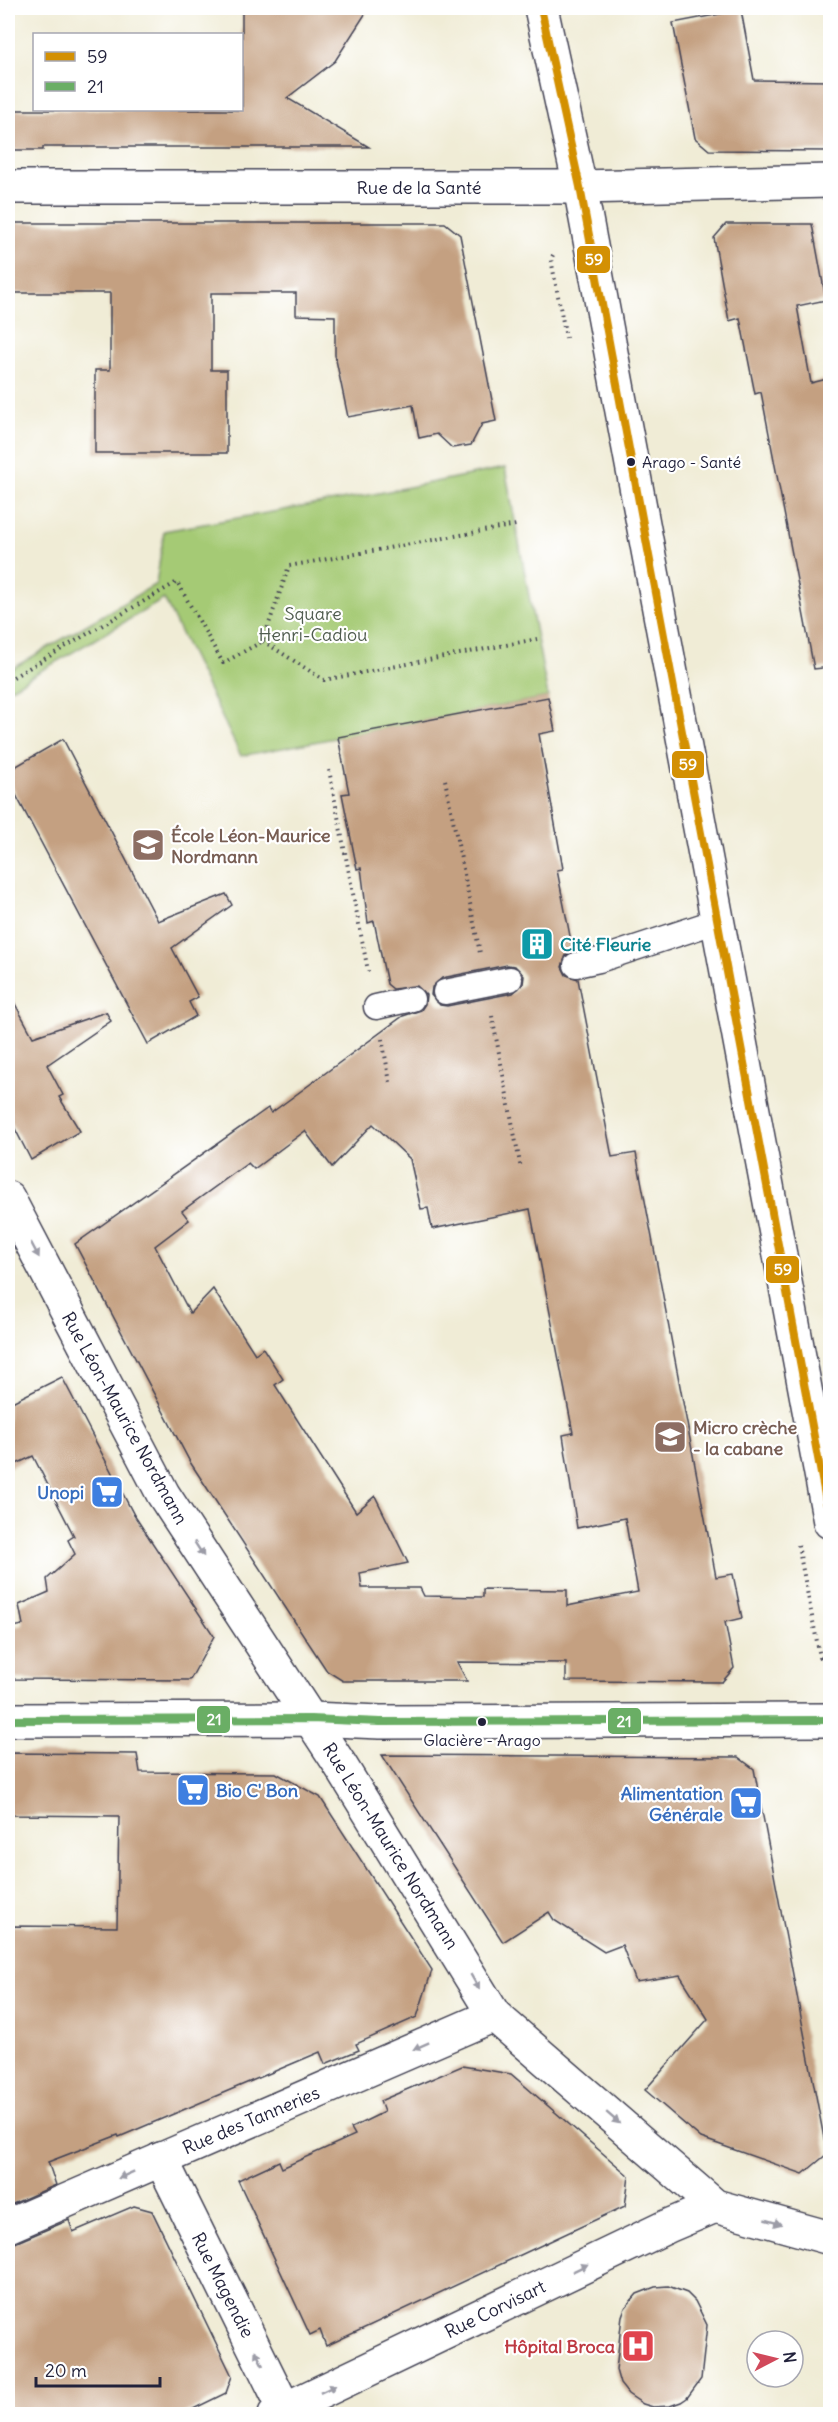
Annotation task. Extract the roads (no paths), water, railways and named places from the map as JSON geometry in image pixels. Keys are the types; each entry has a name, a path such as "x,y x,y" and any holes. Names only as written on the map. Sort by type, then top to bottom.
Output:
{"street":[{"path":"542,8 580,187 831,1522"},
{"name":"Rue de la Santé","path":"8,187 580,187 831,181"},
{"name":"Rue Léon-Maurice Nordmann","path":"8,1198 163,1494 311,1719 494,2015 715,2206 831,2238"},
{"path":"8,1719 311,1719 380,1722 831,1720"},
{"name":"Rue des Tanneries","path":"8,2226 494,2015"},
{"name":"Rue Magendie","path":"160,2159 280,2412"},
{"name":"Rue Corvisart","path":"280,2412 657,2231 715,2206"}],"lane":[{"path":"576,965 599,960 717,921"},
{"path":"445,992 510,979"},
{"path":"376,1007 412,999"}],"place":[{"name":"Arago - Santé","path":"631,462"},
{"name":"École Léon-Maurice Nordmann","path":"148,845"},
{"name":"Cité Fleurie","path":"537,944"},
{"name":"Micro crèche - la cabane","path":"670,1437"},
{"name":"Unopi","path":"107,1492"},
{"name":"Glacière - Arago","path":"482,1722"},
{"name":"Bio C' Bon","path":"193,1790"},
{"name":"Alimentation Générale","path":"746,1803"},
{"name":"Hôpital Broca","path":"638,2346"}],"park label":[{"name":"Square Henri-Cadiou","path":"313,623"}]}
